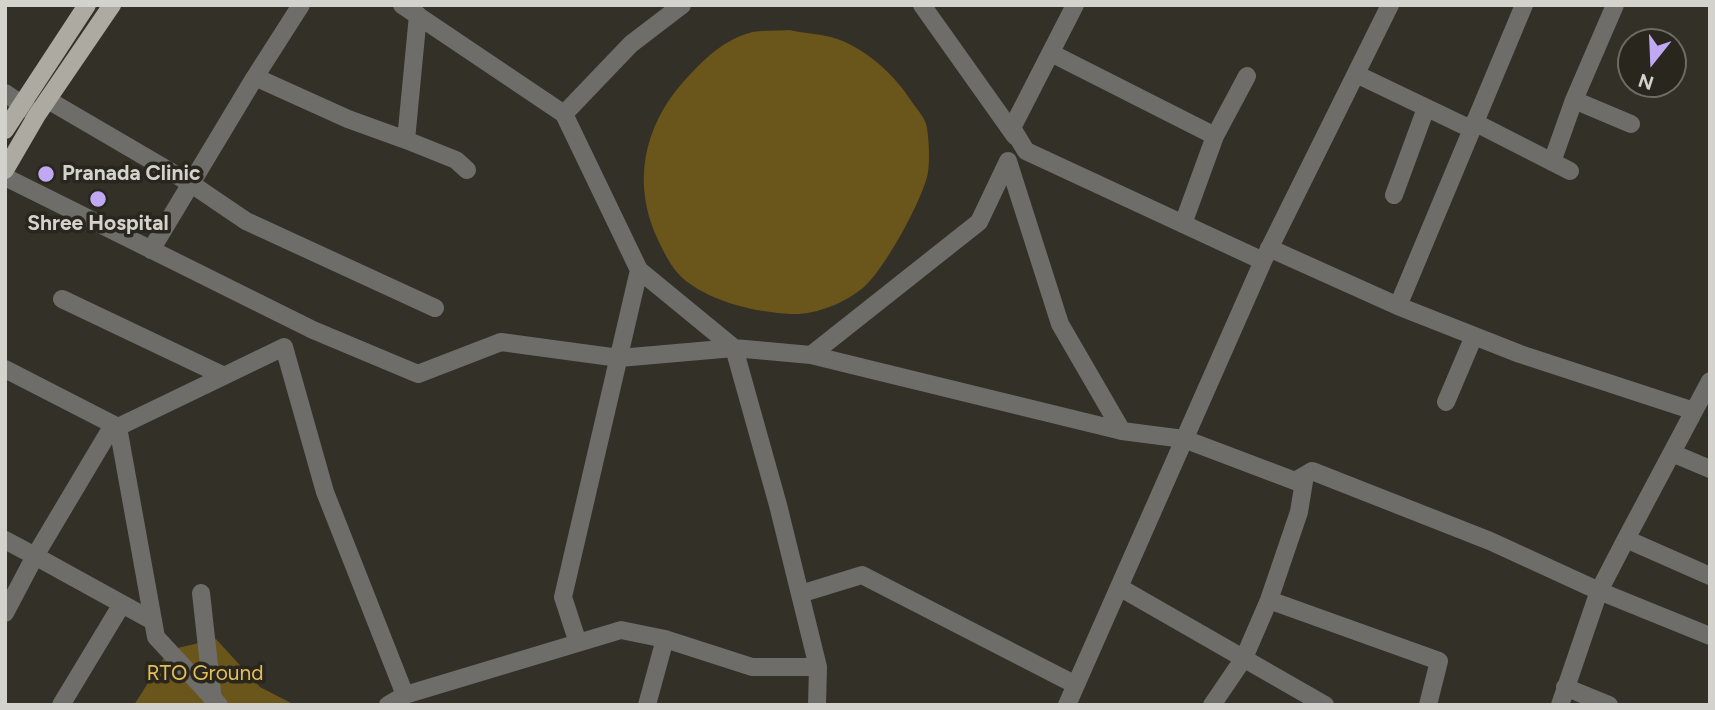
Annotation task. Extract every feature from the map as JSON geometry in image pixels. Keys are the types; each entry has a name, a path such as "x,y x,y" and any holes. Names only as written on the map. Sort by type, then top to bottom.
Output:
{"main road":[{"path":"5,170 29,110 87,5"},
{"path":"5,130 29,110 48,100 112,5"}],"street":[{"path":"151,250 255,77 302,5"},
{"path":"402,5 564,114 639,270 734,348 818,667 817,705"},
{"path":"564,114 631,44 682,5"},
{"path":"922,5 1026,151 1183,224 1520,354 1694,411"},
{"path":"1026,151 1012,128 1075,5"},
{"path":"1067,705 1266,255 1390,5"},
{"path":"1398,306 1524,5"},
{"path":"1552,162 1574,100 1615,5"},
{"path":"406,139 418,15"},
{"path":"1051,53 1215,136"},
{"path":"1356,74 1570,171"},
{"path":"1183,224 1215,136 1247,76"},
{"path":"255,77 348,119 456,160 467,170"},
{"path":"5,93 29,110"},
{"path":"48,100 190,183 246,221 435,308"},
{"path":"1574,100 1631,124"},
{"path":"1394,195 1426,108"},
{"path":"811,355 979,222 1008,161 1060,324 1122,430"},
{"path":"5,177 313,330 418,374 501,342 619,358 734,348 811,355 1122,430 1184,439 1295,481 1312,471 1490,541 1598,591 1710,636"},
{"path":"578,643 563,597 639,270"},
{"path":"62,299 225,376"},
{"path":"5,613 35,556 115,426 225,376 313,330"},
{"path":"1446,402 1474,336"},
{"path":"284,347 325,492 405,695"},
{"path":"5,369 115,426"},
{"path":"1609,705 1562,696 1598,591 1710,381"},
{"path":"115,426 156,637 215,703"},
{"path":"1671,453 1710,469"},
{"path":"1212,705 1244,658 1269,600 1299,512 1305,475"},
{"path":"1626,539 1710,576"},
{"path":"5,540 153,621"},
{"path":"800,594 862,575 1076,685"},
{"path":"1119,587 1325,705"},
{"path":"201,593 215,703"},
{"path":"1269,600 1439,661 1428,705"},
{"path":"61,705 122,604"},
{"path":"388,705 405,695 621,630 665,639 752,667 818,667"},
{"path":"646,705 665,639"}],"green space":[{"path":"789,30 843,41 878,63 897,82 925,121 929,148 925,184 882,266 856,293 839,303 801,314 763,311 722,301 697,289 682,277 667,258 650,221 644,178 651,137 659,118 670,99 699,65 723,45 752,32"},
{"name":"RTO Ground","path":"216,639 260,687 295,705 134,705 169,650"}],"place":[{"name":"Pranada Clinic","path":"46,174"},
{"name":"Shree Hospital","path":"98,199"}]}
